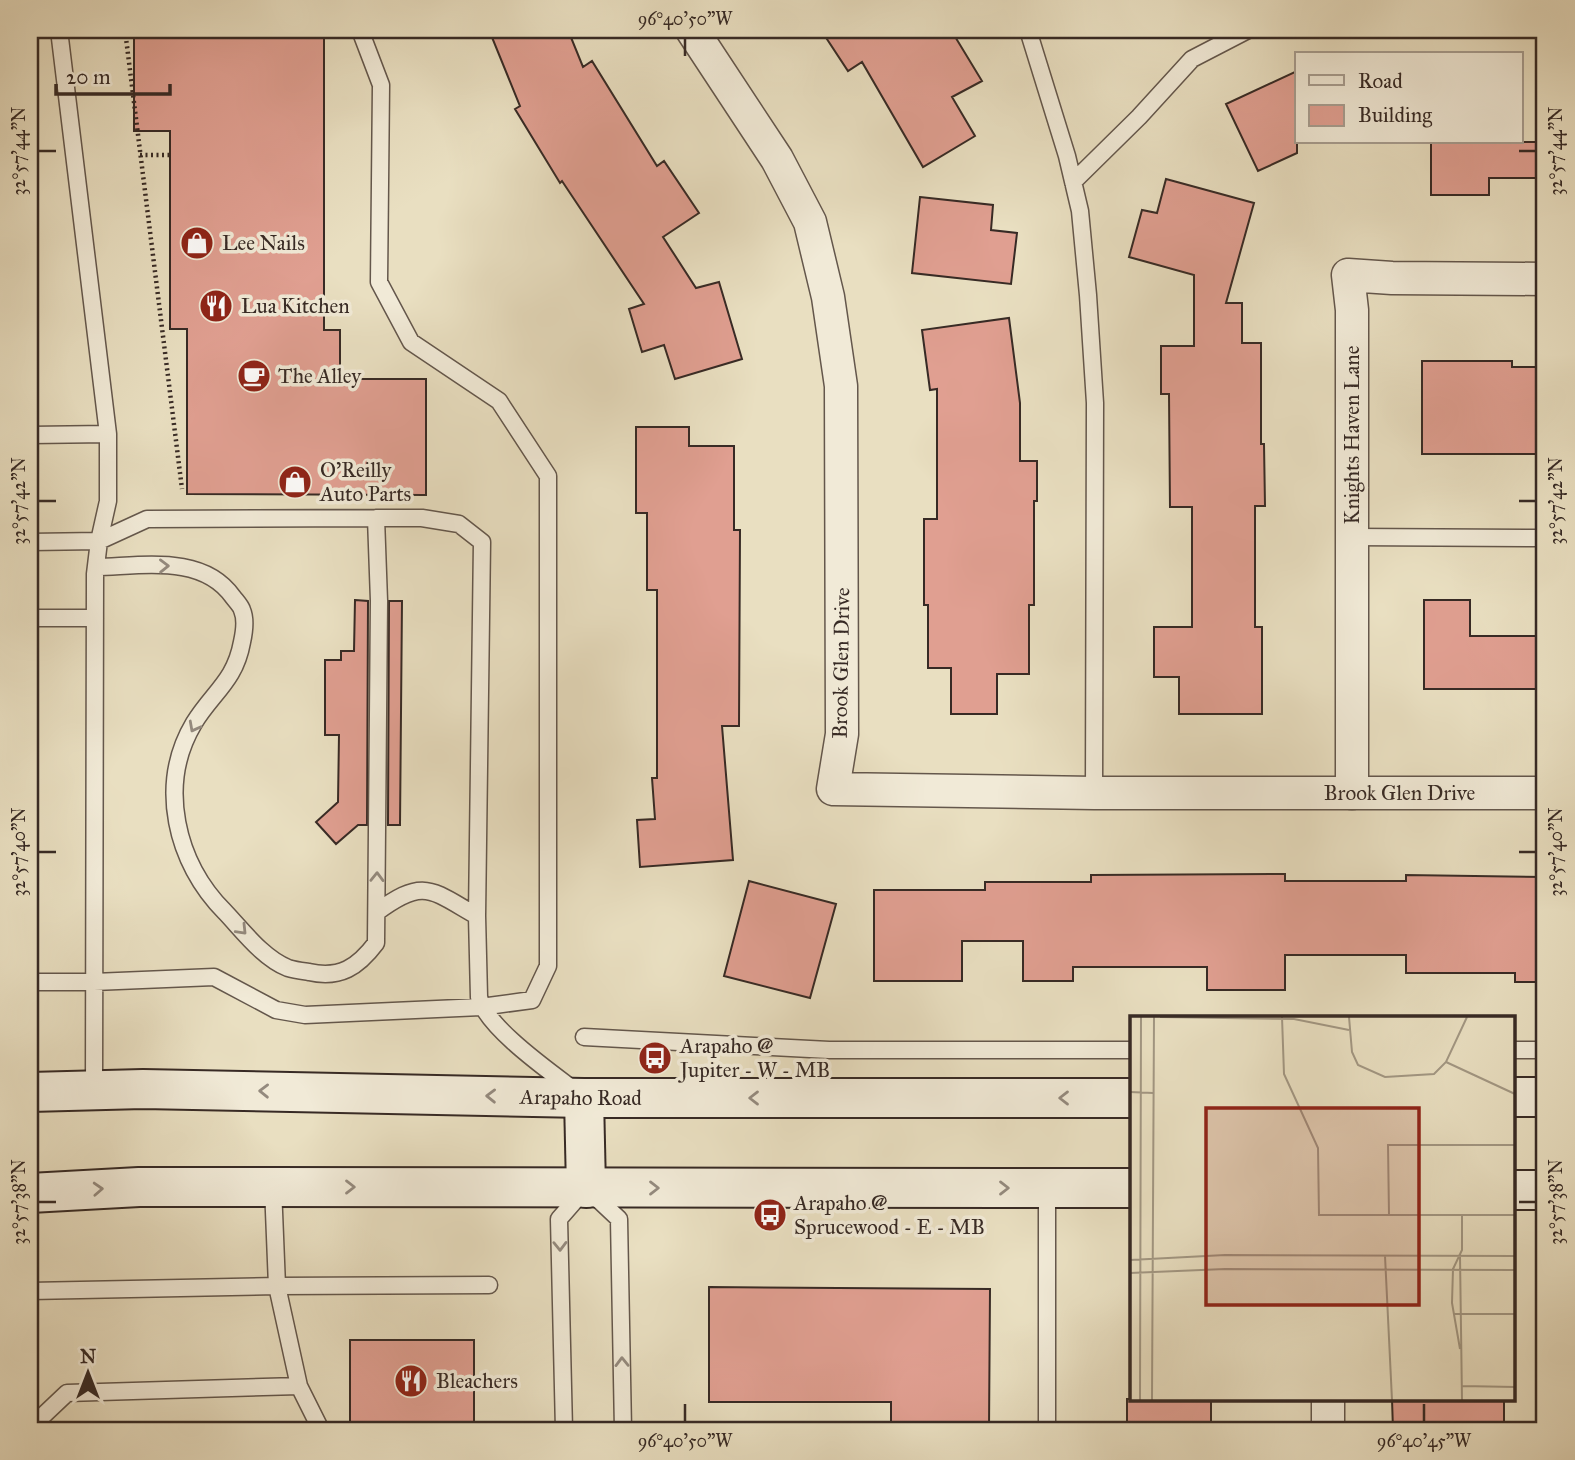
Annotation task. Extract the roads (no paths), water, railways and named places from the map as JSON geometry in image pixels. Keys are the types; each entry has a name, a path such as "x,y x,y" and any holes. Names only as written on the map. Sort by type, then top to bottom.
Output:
{"main road":[{"name":"Arapaho Road","path":"30,1092 143,1088 584,1098 1130,1098"},
{"path":"1516,1097 1545,1097"},
{"path":"584,1098 586,1188"},
{"path":"30,1193 139,1187 1130,1188"},
{"path":"1516,1190 1545,1190"}],"street":[{"name":"Brook Glen Drive","path":"691,30 777,159 810,222 828,297 841,386 842,734 833,789 1094,793 1545,793"},
{"name":"Knights Haven Lane","path":"1352,793 1352,310 1348,275 1392,278 1545,279"},
{"path":"1328,1400 1328,1430"}],"lane":[{"path":"59,30 108,434 108,500 96,567 94,1090"},
{"path":"30,982 214,978 276,1010 305,1015 481,1007 532,1000 548,966 548,476 499,401 411,342 380,282 381,85 360,30"},
{"path":"1028,30 1073,182 1081,223 1096,403 1094,793"},
{"path":"1073,182 1139,117 1192,59 1248,30"},
{"path":"30,435 108,434"},
{"path":"96,567 175,565 200,570 224,584 243,611 244,632 239,659 223,687 194,723 180,757 174,793 177,828 189,863 208,895 265,953 287,967 316,974 345,972 362,961 376,943 379,601 376,517"},
{"path":"30,541 99,541 146,519 422,517 459,524 482,541 477,916 481,1007 521,1049 584,1098"},
{"path":"1351,537 1545,538"},
{"path":"30,618 96,618"},
{"path":"377,912 399,895 423,888 477,916"},
{"path":"584,1037 829,1050 1130,1050"},
{"path":"1516,1051 1545,1051"},
{"path":"273,1187 277,1286 299,1386 321,1430"},
{"path":"564,1430 559,1219 586,1188 619,1219 623,1430"},
{"path":"1047,1188 1047,1430"},
{"path":"30,1291 489,1285"},
{"path":"30,1429 67,1393 299,1386"}],"place":[{"name":"Lee Nails","path":"197,243"},
{"name":"Lua Kitchen","path":"216,306"},
{"name":"The Alley","path":"254,376"},
{"name":"O’Reilly Auto Parts","path":"295,482"},
{"name":"Arapaho @ Jupiter - W - MB","path":"655,1058"},
{"name":"Arapaho @ Sprucewood - E - MB","path":"770,1215"},
{"name":"Bleachers","path":"411,1381"}]}
